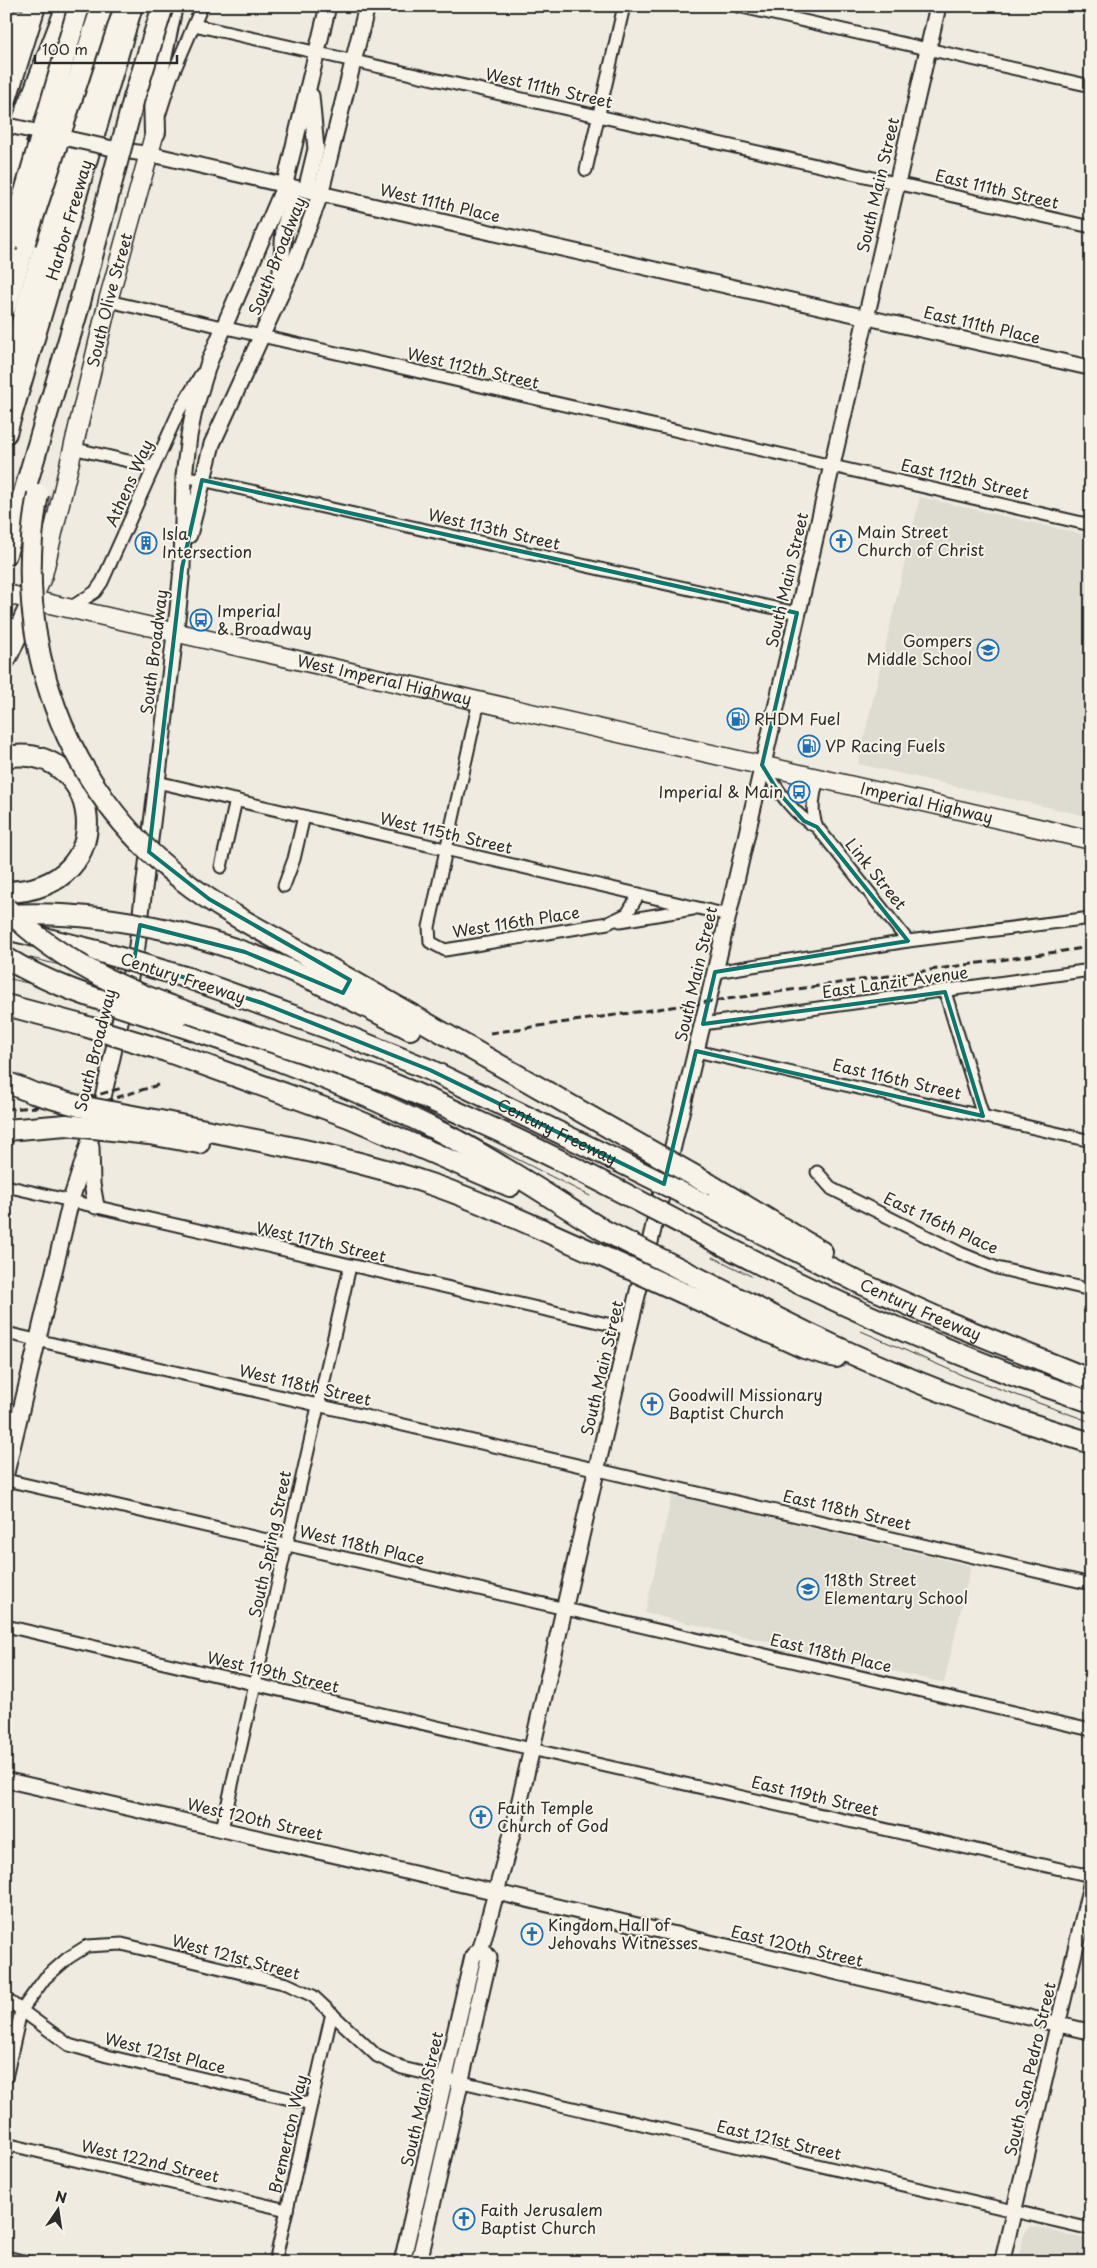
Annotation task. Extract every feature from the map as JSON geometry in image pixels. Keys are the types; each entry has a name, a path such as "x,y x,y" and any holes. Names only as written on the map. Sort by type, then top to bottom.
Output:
{"highway":[{"path":"6,49 24,6"},
{"path":"6,99 35,6"},
{"path":"6,193 67,6"},
{"path":"6,306 25,192 79,6"},
{"path":"6,298 16,245 102,6"},
{"path":"6,375 116,6"},
{"name":"Harbor Freeway","path":"6,433 132,6"},
{"path":"6,554 80,302 134,98 163,6"},
{"path":"155,132 154,92 172,6"},
{"path":"6,164 54,44"},
{"path":"80,302 60,402 38,494 32,536 30,578 33,622 40,662 53,703 74,753 90,780 121,822 150,853 200,893 319,973 443,1045 502,1067 709,1184 814,1245 860,1284"},
{"path":"6,658 33,600"},
{"path":"6,757 26,756 46,760 63,771 77,787 86,807 87,829 82,849 71,868 49,885 26,891 6,892"},
{"path":"6,908 49,946 84,969 108,981 211,1020 384,1080 524,1142 790,1279 910,1335 1010,1374 1091,1402"},
{"path":"6,915 72,915 164,930 319,973"},
{"name":"Century Freeway","path":"6,929 122,958 188,978 318,1024 430,1070 618,1161 860,1284 945,1321 1091,1380"},
{"path":"6,958 26,970 72,991 284,1060 363,1094 444,1134 602,1230"},
{"path":"6,1004 166,1051 274,1088 393,1134 602,1230 788,1324 887,1369 1010,1416 1091,1443"},
{"path":"6,1082 33,1093 154,1128 347,1171 437,1194 526,1223 804,1348 887,1369"},
{"path":"6,1130 66,1125 154,1128"}],"main road":[{"name":"South Broadway","path":"6,1472 71,1200 102,1102 137,946 182,568 184,476 189,436 208,362 225,327 284,186 328,6"},
{"name":"South Broadway","path":"182,568 212,444 232,396 262,338 320,194 367,6"},
{"name":"South Main Street","path":"402,2262 473,1956 481,1948 514,1826 596,1468 715,972 938,6"},
{"path":"311,78 311,108 316,133 316,149 308,182 310,187 320,194"},
{"name":"South Olive Street","path":"33,600 43,575 108,301 155,132"},
{"path":"276,305 282,274 284,229 292,202 291,195 284,186"},
{"name":"West Imperial Highway","path":"6,594 762,765"},
{"name":"Imperial Highway","path":"762,765 1091,840"},
{"path":"90,1137 92,1184 96,1206"},
{"name":"South Main Street","path":"419,2262 489,1958 481,1948"}],"street":[{"name":"South Olive Street","path":"155,132 171,78 202,6"},
{"path":"586,170 624,6"},
{"path":"738,6 1091,86"},
{"name":"West 111th Street","path":"194,25 897,183"},
{"name":"West 111th Place","path":"6,125 115,149 148,154 866,316"},
{"name":"East 111th Street","path":"897,183 1091,227"},
{"name":"West 112th Street","path":"108,301 225,327 262,338 832,466"},
{"name":"East 111th Place","path":"866,316 1091,368"},
{"name":"Athens Way","path":"70,608 95,592 102,582 179,411 208,362"},
{"path":"72,448 154,467"},
{"name":"East 112th Street","path":"832,466 1091,525"},
{"name":"West 113th Street","path":"184,476 797,613"},
{"path":"445,849 479,701"},
{"name":"Link Street","path":"762,765 780,793 804,821 817,827 908,942"},
{"path":"817,827 813,816 813,806 818,777"},
{"name":"West 115th Street","path":"157,782 728,915"},
{"path":"221,867 236,800"},
{"path":"284,886 294,859 304,816"},
{"name":"West 116th Place","path":"445,849 428,926 430,942 444,950 697,908"},
{"name":"West 116th Place","path":"608,923 628,914 639,894"},
{"path":"715,972 908,942 1091,918"},
{"name":"East Lanzit Avenue","path":"702,1024 945,992 1091,970"},
{"path":"945,992 983,1116"},
{"name":"East 116th Street","path":"696,1051 1091,1141"},
{"name":"East 116th Place","path":"817,1172 832,1189 960,1253 997,1268 1091,1290"},
{"name":"West 117th Street","path":"6,1186 629,1329"},
{"name":"South Spring Street","path":"222,1830 317,1404 350,1266"},
{"name":"West 118th Street","path":"6,1333 596,1468"},
{"name":"East 118th Street","path":"596,1468 1091,1584"},
{"name":"West 118th Place","path":"6,1480 564,1608"},
{"name":"East 118th Place","path":"564,1608 1091,1730"},
{"name":"West 119th Street","path":"6,1626 532,1749"},
{"name":"East 119th Street","path":"532,1749 1091,1876"},
{"name":"West 120th Street","path":"6,1780 495,1892"},
{"name":"South San Pedro Street","path":"1002,2262 1091,1883"},
{"name":"East 120th Street","path":"495,1892 1091,2032"},
{"name":"West 121st Street","path":"21,2011 45,1978 68,1958 87,1946 122,1944 287,1984 313,1996 377,2056 402,2068 461,2081"},
{"path":"6,1998 21,2011 6,2078"},
{"name":"West 121st Place","path":"21,2011 69,2045 311,2104"},
{"name":"Bremerton Way","path":"275,2262 332,2013"},
{"name":"East 121st Street","path":"461,2081 1091,2229"},
{"name":"West 122nd Street","path":"6,2144 287,2210"},
{"path":"6,2257 27,2262"}],"highlighted area":[{"path":"202,480 797,613 762,765 779,793 804,821 817,827 908,941 715,972 703,1024 945,992 983,1116 696,1051 664,1184 430,1070 262,1003 134,961 140,925 245,952 343,993 350,980 209,899 149,852 182,568"}],"shaded area":[{"name":"Gompers Middle School","path":"920,497 1091,536 1091,817 858,764"},
{"name":"118th Street Elementary School","path":"672,1495 971,1566 944,1683 645,1613"},
{"path":"1032,2226 1091,2240 1091,2262 1018,2262 1025,2231"}],"tram line":[{"path":"6,952 72,968 133,986 277,1039 383,1083 871,1328 1004,1384 1091,1414"},
{"path":"6,978 175,1019 241,1038 315,1064 395,1099 590,1196"},
{"path":"713,1257 751,1276"},
{"path":"861,1331 964,1376 1091,1422"}],"railway":[{"path":"490,1033 1091,947"},
{"path":"6,1145 102,1102 158,1085"},
{"path":"6,1109 53,1106 122,1088"}],"place":[{"name":"Main Street Church of Christ","path":"841,541"},
{"name":"Isla Intersection","path":"146,543"},
{"name":"Imperial & Broadway","path":"201,620"},
{"name":"Gompers Middle School","path":"988,650"},
{"name":"RHDM Fuel","path":"738,719"},
{"name":"VP Racing Fuels","path":"809,746"},
{"name":"Imperial & Main","path":"799,792"},
{"name":"Goodwill Missionary Baptist Church","path":"652,1404"},
{"name":"118th Street Elementary School","path":"808,1589"},
{"name":"Faith Temple Church of God","path":"481,1817"},
{"name":"Kingdom Hall of Jehovahs Witnesses","path":"532,1934"},
{"name":"Faith Jerusalem Baptist Church","path":"464,2219"}]}
